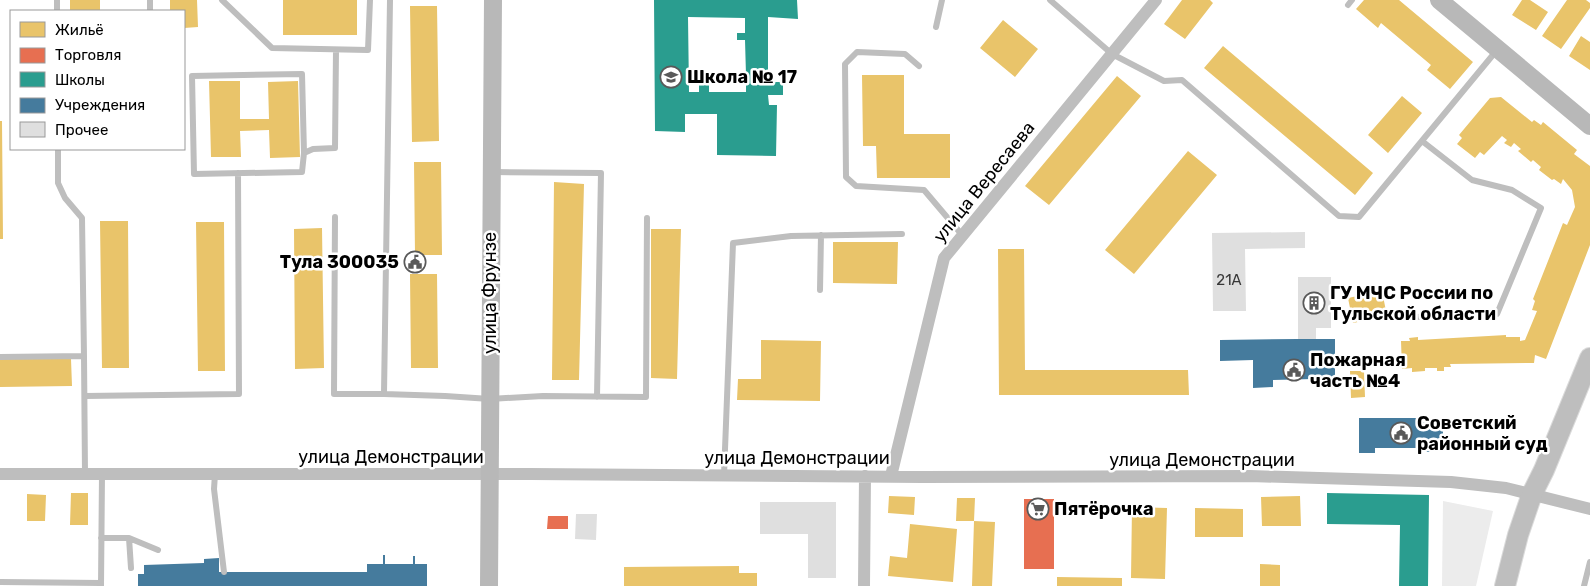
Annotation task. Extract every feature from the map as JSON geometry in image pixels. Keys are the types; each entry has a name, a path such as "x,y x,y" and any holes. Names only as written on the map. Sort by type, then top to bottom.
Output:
{"main road":[{"path":"1505,586 1518,535 1532,494 1544,470 1590,358"}],"street":[{"name":"улица Фрунзе","path":"489,586 493,0"},
{"name":"улица Вересаева","path":"891,476 944,258 1156,0"},
{"path":"1440,0 1590,126"},
{"name":"улица Демонстрации","path":"0,474 1250,476 1452,482 1506,488 1590,509"},
{"path":"864,586 865,476"}],"lane":[{"path":"222,0 272,48 336,50 368,50 370,0"},
{"path":"384,394 390,0"},
{"path":"936,27 942,0"},
{"path":"1050,0 1112,54 1164,82 1182,80 1339,216 1359,217 1498,50"},
{"path":"304,153 313,149 335,148 336,50"},
{"path":"919,66 906,54 857,52 845,64 846,177 856,186 924,190 962,236"},
{"path":"302,74 304,153 302,172 194,174 192,76 302,74"},
{"path":"1415,317 1497,314 1541,208 1512,190 1472,180 1422,142"},
{"path":"58,150 58,184 65,198 82,218 85,474"},
{"path":"491,172 601,174 597,397"},
{"path":"85,396 239,394 238,173"},
{"path":"335,217 334,394 384,394 490,399 544,396 646,397 647,218"},
{"path":"724,475 733,243 791,236 902,234"},
{"path":"820,290 821,235"},
{"path":"0,357 84,356"},
{"path":"0,582 101,585 102,474"},
{"path":"215,474 214,489 224,572"},
{"path":"101,538 129,538 158,550"},
{"path":"129,538 131,568"},
{"path":"1584,586 1590,562"}],"shaded area":[{"path":"1443,501 1493,511 1476,586 1442,586"}],"building: Жильё":[{"path":"70,0 100,0 100,10 70,10"},
{"path":"170,0 197,0 198,27 185,28 185,10 170,10"},
{"path":"283,0 357,0 357,35 283,35"},
{"path":"1182,0 1210,0 1213,3 1185,39 1164,24"},
{"path":"1364,0 1399,0 1473,62 1450,89 1427,70 1431,65 1381,23 1378,28 1356,9"},
{"path":"1522,0 1530,0 1548,12 1536,30 1512,15"},
{"path":"1567,0 1586,0 1590,3 1590,8 1561,49 1542,36"},
{"path":"410,6 437,6 439,141 412,142"},
{"path":"1003,20 1038,49 1015,77 980,48"},
{"path":"1581,36 1590,42 1590,70 1569,56"},
{"path":"1223,46 1373,173 1355,195 1204,68"},
{"path":"862,75 904,75 904,134 950,134 950,178 877,178 876,146 863,146"},
{"path":"1117,76 1141,96 1049,205 1025,186"},
{"path":"209,81 240,81 240,119 269,119 268,82 298,81 300,157 270,158 269,130 240,131 241,157 211,157"},
{"path":"1402,96 1422,113 1388,153 1368,135"},
{"path":"1501,97 1532,122 1534,120 1541,125 1543,122 1577,150 1574,154 1590,166 1590,245 1546,359 1535,355 1534,363 1450,364 1451,367 1444,367 1444,371 1437,371 1437,368 1425,368 1425,371 1412,372 1412,368 1402,369 1401,341 1410,341 1409,338 1418,337 1418,340 1506,335 1506,337 1520,337 1520,341 1525,340 1537,311 1532,310 1535,301 1533,299 1563,223 1567,225 1575,207 1572,190 1563,179 1561,184 1554,179 1552,180 1539,170 1541,167 1533,160 1531,162 1518,151 1521,149 1514,143 1511,147 1504,143 1507,140 1502,136 1484,155 1480,152 1475,158 1457,144 1462,138 1459,135 1490,98"},
{"path":"0,121 2,121 3,239 0,239"},
{"path":"1188,151 1217,175 1134,274 1105,250"},
{"path":"414,162 441,162 442,255 415,255"},
{"path":"554,182 584,184 579,380 552,380"},
{"path":"100,221 128,221 129,368 102,368"},
{"path":"196,222 224,222 225,371 198,371"},
{"path":"322,228 324,368 295,369 294,229"},
{"path":"651,229 681,229 677,379 651,378"},
{"path":"833,242 898,242 897,284 833,283"},
{"path":"998,249 1024,249 1025,370 1188,370 1189,395 999,395"},
{"path":"410,274 437,274 438,368 411,368"},
{"path":"1382,291 1387,316 1353,323 1348,298"},
{"path":"761,340 821,341 820,401 737,400 738,379 761,379"},
{"path":"0,359 71,359 72,386 0,387"},
{"path":"1350,371 1364,371 1365,397 1351,398"},
{"path":"71,493 88,493 88,525 70,525"},
{"path":"27,494 46,495 45,521 27,521"},
{"path":"889,496 915,497 914,515 888,513"},
{"path":"1300,496 1301,526 1262,526 1261,497"},
{"path":"957,498 975,498 974,521 956,521"},
{"path":"1132,507 1167,508 1165,579 1131,578"},
{"path":"1195,508 1243,509 1243,537 1195,537"},
{"path":"974,521 995,522 992,586 972,586"},
{"path":"910,524 957,529 953,582 888,576 890,556 907,558"},
{"path":"1260,564 1280,565 1280,586 1260,586"},
{"path":"739,566 739,573 757,573 757,586 624,586 624,567"},
{"path":"1057,577 1122,578 1122,586 1057,586"}],"building: Торговля":[{"path":"1024,499 1054,499 1054,569 1024,569"},
{"path":"548,516 568,516 568,529 547,529"}],"building: Школы":[{"name":"Школа № 17","path":"654,0 797,0 798,19 768,17 768,82 783,82 783,95 768,95 769,105 777,105 776,156 717,155 717,114 685,114 685,132 655,131","holes":["688,17 745,18 745,33 737,33 737,40 745,40 746,75 738,75 738,83 746,83 746,92 709,92 709,82 699,82 699,92 689,92"]},
{"path":"1327,493 1429,495 1428,586 1399,586 1400,525 1327,524"}],"building: Учреждения":[{"name":"Пожарная часть №4","path":"1335,339 1335,384 1314,384 1314,379 1273,380 1273,387 1253,388 1253,360 1220,361 1220,340"},
{"name":"Советский районный суд","path":"1359,418 1443,418 1443,452 1425,452 1424,448 1375,448 1375,453 1359,453"},
{"path":"383,555 385,555 385,564 413,564 413,556 415,556 415,564 427,564 427,586 138,586 138,574 144,574 144,565 204,563 204,559 219,558 219,572 367,572 367,564 383,564"}],"building: Прочее":[{"path":"1305,232 1305,248 1245,249 1246,311 1213,311 1212,233"},
{"name":"ГУ МЧС России по Тульской области","path":"1298,277 1331,277 1331,328 1316,328 1316,339 1298,339"},
{"path":"760,502 836,502 836,578 808,578 808,534 760,534"},
{"path":"576,514 597,514 596,540 575,539"}],"place":[{"name":"Школа № 17","path":"671,77"},
{"name":"Тула 300035","path":"415,262"},
{"name":"ГУ МЧС России по Тульской области","path":"1314,303"},
{"name":"Пожарная часть №4","path":"1294,370"},
{"name":"Советский районный суд","path":"1401,433"},
{"name":"Пятёрочка","path":"1038,509"}]}
